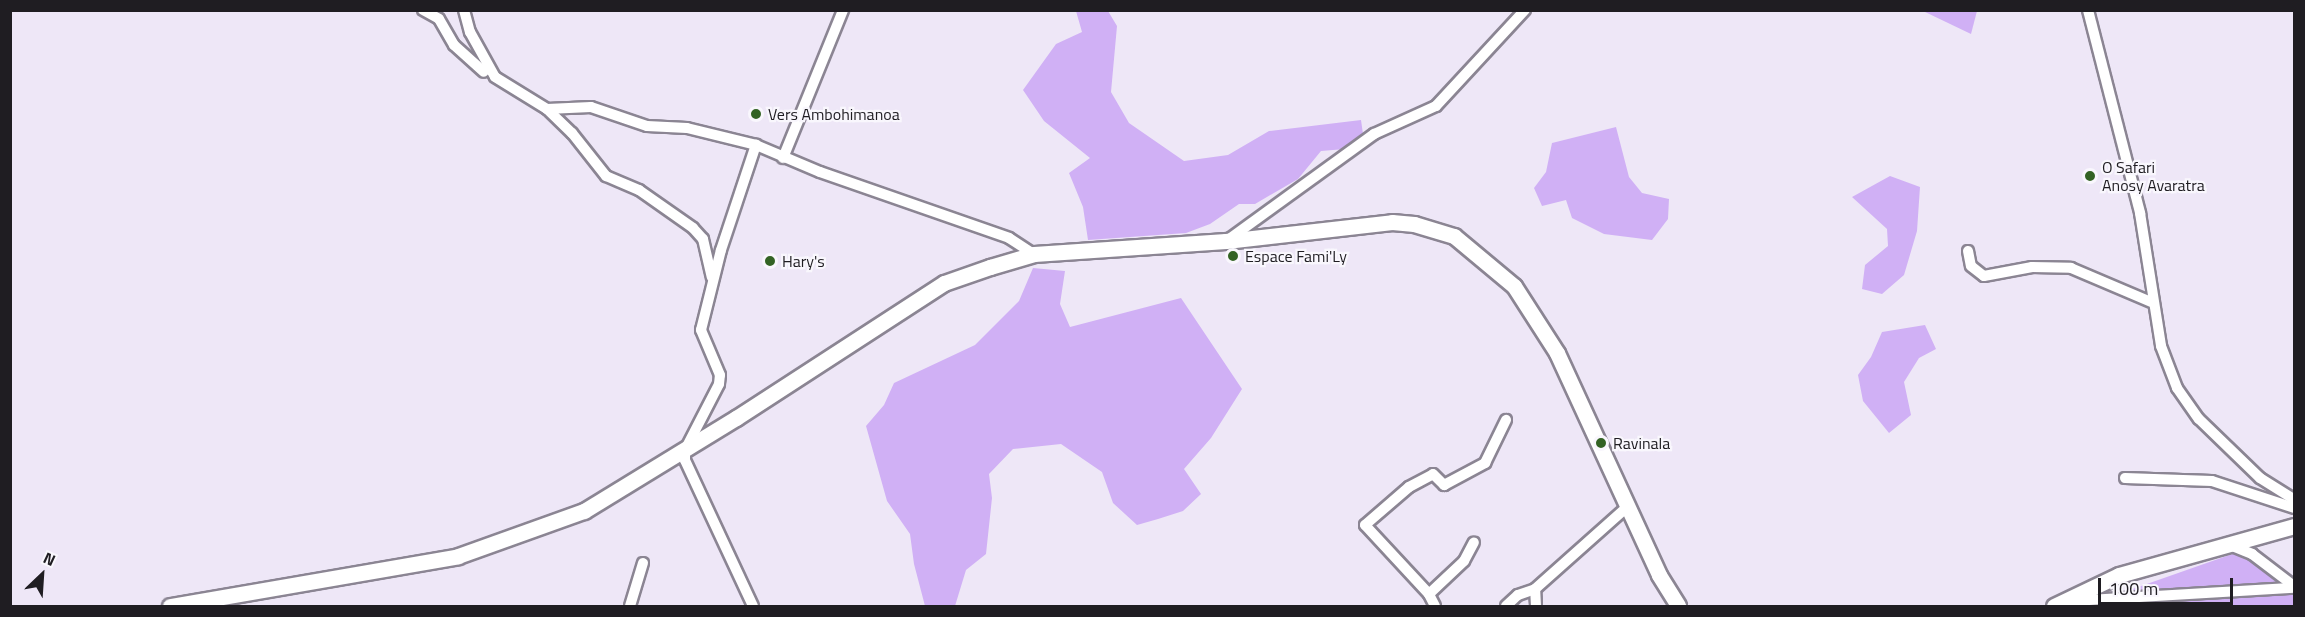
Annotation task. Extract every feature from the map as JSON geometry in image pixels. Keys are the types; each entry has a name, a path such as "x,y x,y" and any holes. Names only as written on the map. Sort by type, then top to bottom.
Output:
{"main road":[{"path":"170,606 468,553 584,511 685,450 944,283 1034,254 1226,241 1392,222 1433,228 1464,242 1510,282 1546,332 1579,398 1627,507 1678,606"},
{"path":"2058,604 2119,575 2224,543 2295,526"}],"street":[{"path":"423,10 439,19 454,45 484,72"},
{"path":"464,10 470,32 495,77 547,110 572,133 606,176 639,190 693,228 703,239 713,283"},
{"path":"783,158 843,10"},
{"path":"1226,241 1374,134 1436,106 1525,10"},
{"path":"2088,10 2140,213 2151,302 2161,346 2177,388 2199,419 2260,478 2295,499"},
{"path":"547,110 591,107 647,126 687,128 756,144 783,158 1009,238 1034,254"},
{"path":"753,606 685,460 685,450 719,384 720,375 701,330 713,283 756,144"},
{"path":"1968,250 1971,266 1984,276 2032,267 2071,268 2151,302"},
{"path":"1435,606 1429,594 1365,525 1409,487 1433,474 1444,485 1485,463 1506,420"},
{"path":"2125,478 2212,481 2295,508"},
{"path":"1506,606 1518,595 1535,589 1627,507"},
{"path":"1429,594 1464,561 1474,542"},
{"path":"2224,543 2252,554 2295,587"},
{"path":"630,606 643,562"},
{"path":"2058,604 2295,587"},
{"path":"1535,589 1536,606"}],"shaded area":[{"path":"1076,11 1108,11 1117,26 1111,92 1129,123 1184,161 1228,155 1269,131 1361,120 1363,134 1345,149 1321,151 1298,179 1255,204 1239,204 1210,224 1186,233 1088,240 1083,207 1069,173 1090,158 1044,121 1023,90 1056,44 1082,32"},
{"path":"1923,11 1977,11 1971,34"},
{"path":"1616,127 1629,177 1642,193 1669,199 1668,219 1652,240 1604,234 1572,218 1566,200 1542,206 1534,188 1546,172 1552,143"},
{"path":"1890,176 1920,187 1917,231 1904,275 1882,294 1862,289 1865,265 1888,246 1887,229 1852,197"},
{"path":"1033,268 1065,271 1060,304 1070,327 1181,298 1242,389 1211,438 1184,469 1201,494 1183,511 1137,525 1113,503 1102,472 1061,444 1013,449 989,474 992,498 986,554 966,570 955,606 925,606 914,564 910,534 887,501 866,426 884,405 894,383 975,345 1019,301"},
{"path":"1925,325 1936,349 1919,358 1904,382 1911,415 1889,433 1863,401 1858,375 1871,357 1882,332"},
{"path":"2238,552 2292,580 2294,578 2294,606 2094,606 2124,592"}],"place":[{"name":"Vers Ambohimanoa","path":"756,114"},
{"name":"O Safari Anosy Avaratra","path":"2090,176"},
{"name":"Espace Fami'Ly","path":"1233,256"},
{"name":"Hary's","path":"770,261"},
{"name":"Ravinala","path":"1601,443"}]}
